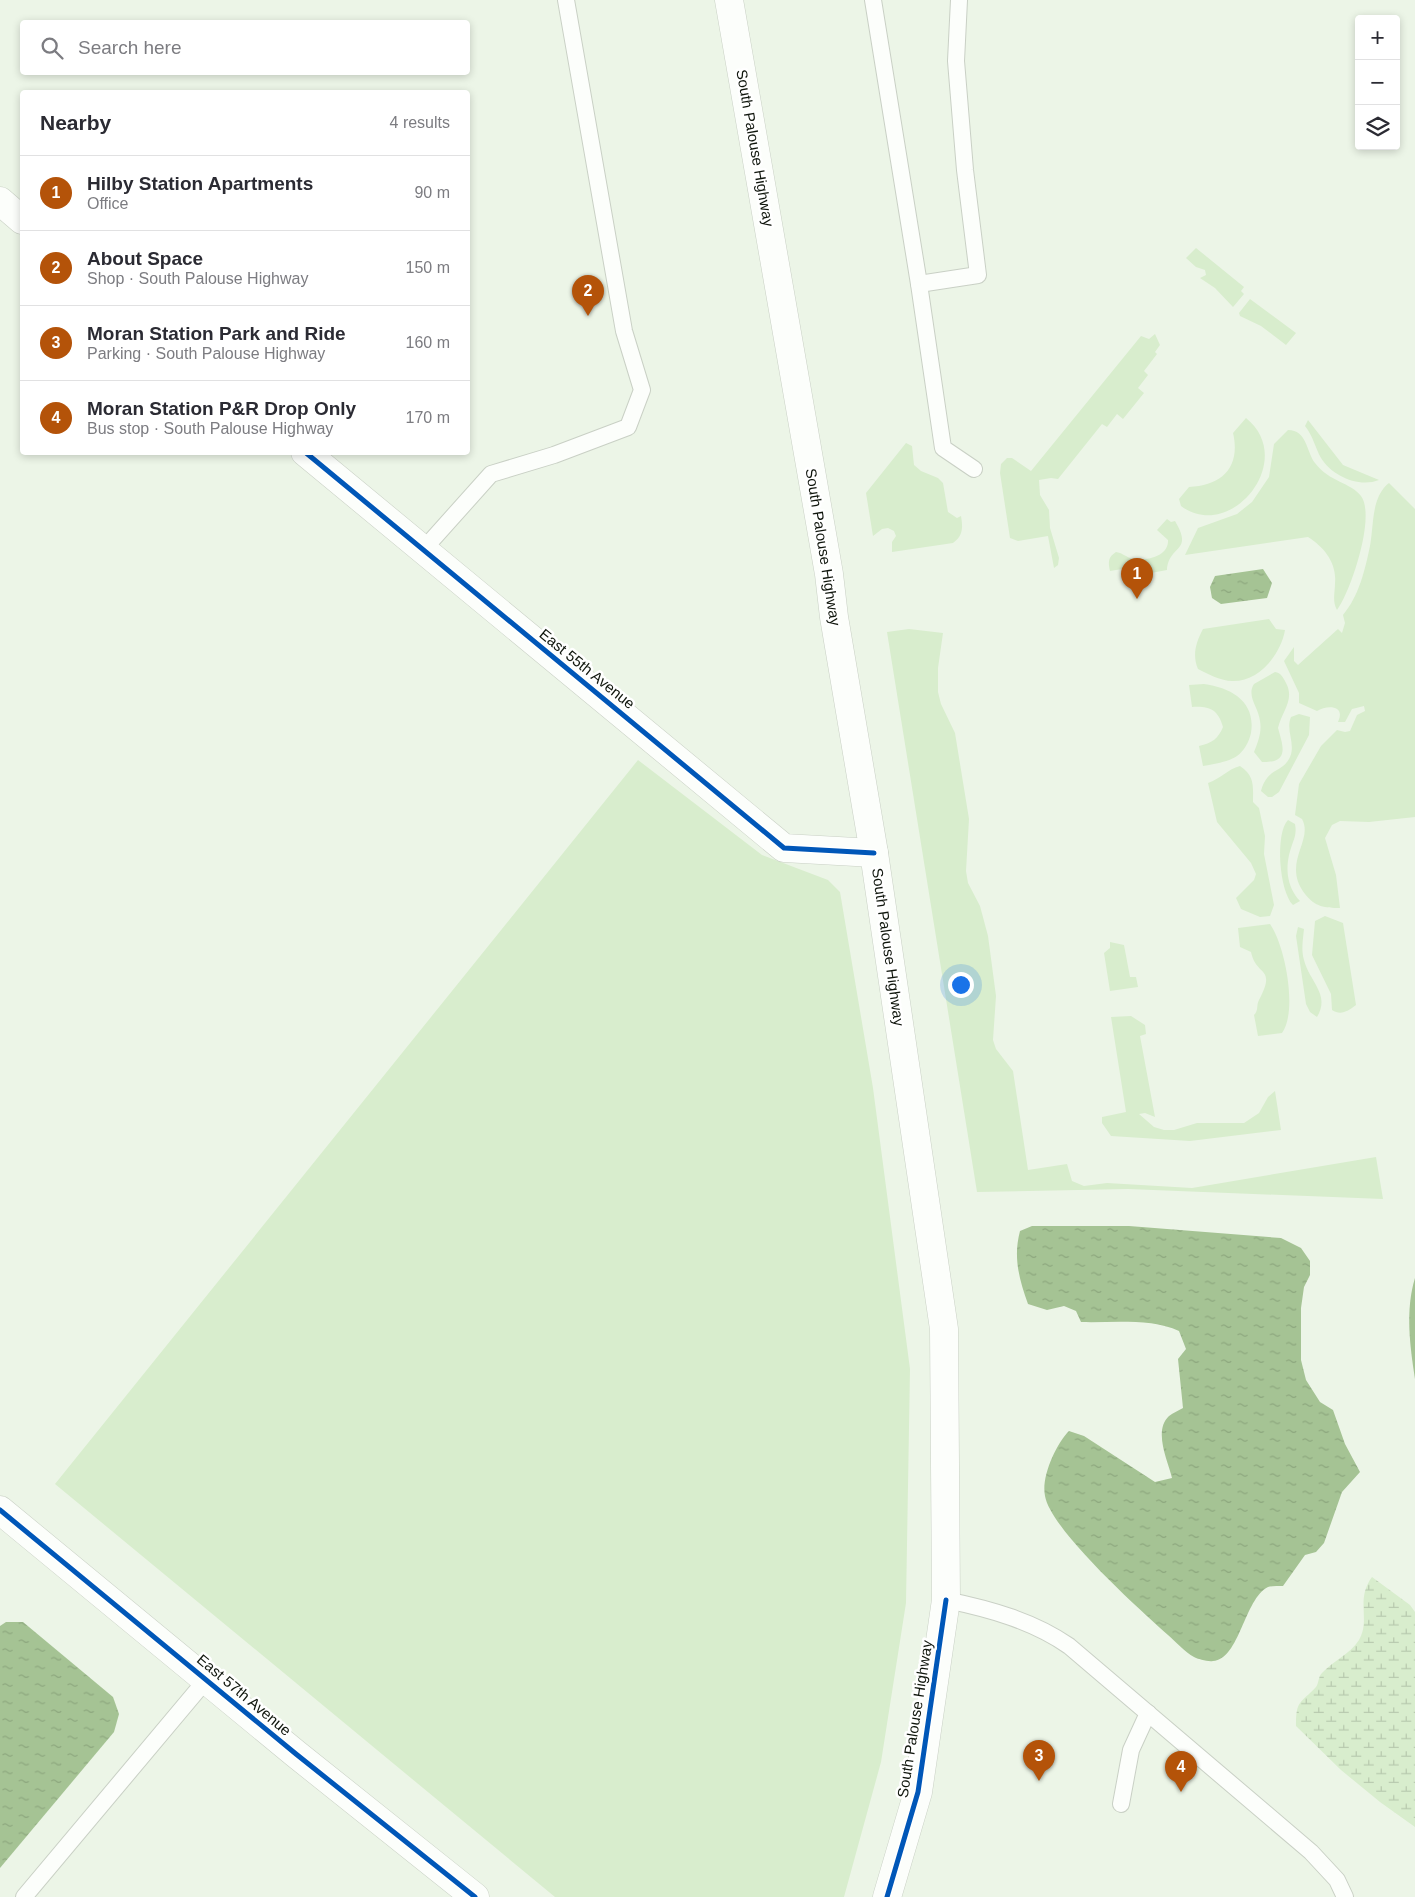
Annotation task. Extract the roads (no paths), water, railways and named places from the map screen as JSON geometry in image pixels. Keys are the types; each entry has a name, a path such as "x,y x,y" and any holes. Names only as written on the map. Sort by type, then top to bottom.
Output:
{"main road":[{"name":"South Palouse Highway","path":"729,0 828,564 834,617 874,853 944,1329 946,1600 918,1792 887,1897"},
{"path":"0,201 20,218"},
{"name":"East 55th Avenue","path":"308,455 784,848 874,853"},
{"name":"East 57th Avenue","path":"0,1510 466,1894"}],"lane":[{"path":"423,550 491,474 554,455 628,427 642,390 624,331 566,0"},
{"path":"873,0 919,284 943,448 974,469"},
{"path":"919,284 978,275 965,170 956,61 959,0"},
{"path":"946,1600 976,1606 1049,1632 1100,1671 1312,1852 1337,1880 1345,1897"},
{"path":"24,1897 206,1680"},
{"path":"1121,1804 1131,1750 1148,1713"}],"water":[{"path":"1263,569 1272,583 1267,598 1221,604 1212,598 1210,587 1215,576"},
{"path":"1032,1226 1129,1226 1281,1238 1301,1248 1310,1261 1310,1275 1304,1287 1301,1308 1301,1360 1306,1380 1320,1402 1333,1410 1345,1444 1360,1472 1342,1492 1324,1543 1316,1552 1305,1555 1283,1586 1268,1587 1260,1594 1253,1603 1236,1640 1222,1658 1206,1661 1194,1657 1184,1650 1098,1569 1063,1529 1051,1511 1044,1488 1047,1471 1059,1444 1069,1431 1084,1436 1155,1482 1172,1478 1163,1446 1162,1430 1164,1422 1169,1416 1183,1408 1178,1359 1186,1349 1179,1331 1168,1327 1131,1322 1081,1322 1076,1311 1064,1306 1047,1310 1028,1304 1020,1277 1017,1250 1020,1231"},
{"path":"1415,1278 1415,1379 1409,1316"},
{"path":"6,1622 23,1622 113,1697 119,1714 114,1732 0,1868 0,1626"}],"place":[{"name":"About Space","path":"588,316"},
{"name":"Hilby Station Apartments","path":"1137,599"},
{"name":"Moran Station Park and Ride","path":"1039,1781"},
{"name":"Moran Station P&R Drop Only","path":"1181,1792"}]}
